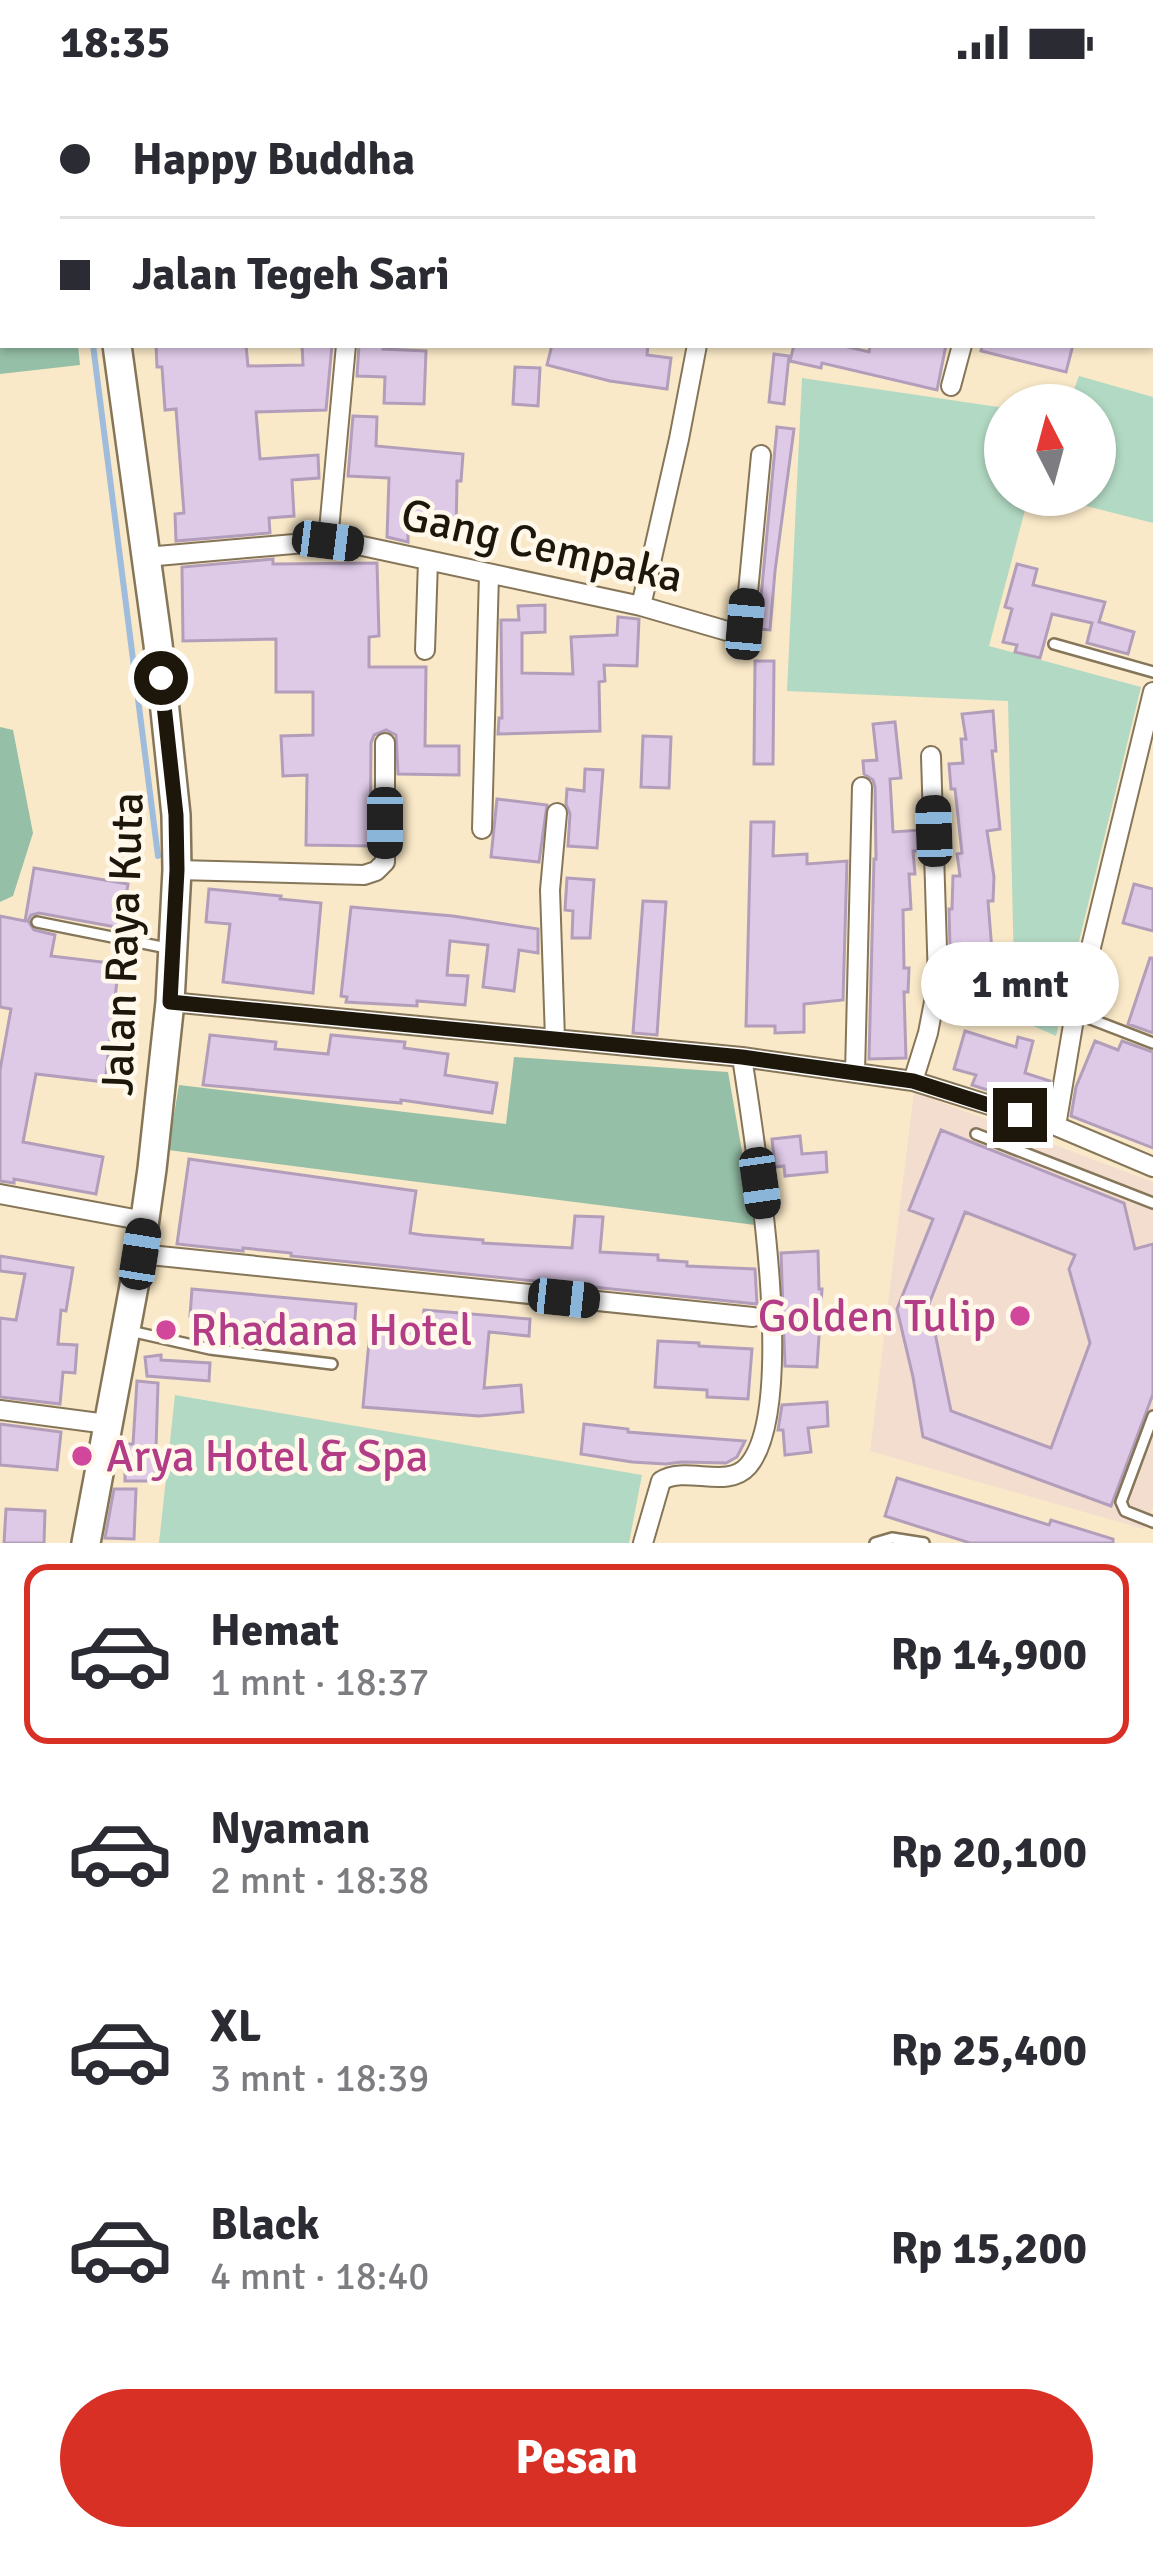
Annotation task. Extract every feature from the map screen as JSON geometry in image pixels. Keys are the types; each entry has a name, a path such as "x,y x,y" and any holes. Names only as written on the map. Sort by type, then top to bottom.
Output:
{"main road":[{"name":"Jalan Raya Kuta","path":"86,1543 145,1221 170,1002 177,870 169,746 117,348"}],"street":[{"path":"328,541 346,348"},
{"path":"641,606 696,348"},
{"path":"951,386 961,348"},
{"name":"Gang Cempaka","path":"146,556 328,541 375,547 641,606 728,632 743,629 761,455"},
{"path":"425,650 428,561"},
{"path":"482,829 488,574"},
{"path":"1056,1126 1075,1013 1153,692"},
{"path":"177,870 364,875 376,871 385,862 385,743"},
{"path":"913,1081 938,981 932,756"},
{"path":"855,1073 862,787"},
{"path":"555,1039 550,890 557,813"},
{"path":"170,1002 742,1057 913,1081 1056,1126 1153,1167"},
{"path":"643,1543 661,1480 674,1474 732,1476 741,1472 751,1462 769,1420 770,1266 742,1057"},
{"path":"0,1194 145,1221"},
{"path":"140,1254 753,1317"},
{"path":"0,1410 106,1424"}],"lane":[{"path":"1054,644 1153,672"},
{"path":"37,922 172,949"},
{"path":"1075,1013 1153,1043"},
{"path":"976,1134 1153,1203"},
{"path":"124,1329 210,1349 332,1364"},
{"path":"1153,1416 1121,1502 1125,1510 1153,1522"},
{"path":"875,1543 892,1538 924,1543"}],"shaded area":[{"name":"Golden Tulip","path":"914,1092 1153,1182 1153,1507 1144,1529 870,1451"}],"green space":[{"path":"0,348 78,348 80,365 0,374"},
{"path":"1079,376 1107,384 1076,384"},
{"path":"802,378 984,405 984,516 1023,516 989,646 1141,687 1056,1036 1015,1018 1008,701 787,691"},
{"path":"1116,386 1153,397 1153,523 1116,514"},
{"path":"0,727 13,730 33,833 13,896 0,902"},
{"path":"514,1057 728,1072 755,1225 168,1150 179,1085 506,1124"},
{"path":"175,1395 642,1475 629,1543 159,1543"}],"building":[{"path":"156,348 246,348 248,366 303,365 302,348 332,348 326,410 256,412 260,459 318,455 319,478 292,480 294,516 269,518 270,533 176,541 175,514 184,513 176,409 165,410 162,367 157,367"},
{"path":"359,348 426,351 424,404 384,403 385,377 357,376"},
{"path":"551,348 648,348 647,355 671,358 667,389 547,365"},
{"path":"793,348 869,352 870,348 945,348 937,390 822,363 821,368 790,361"},
{"path":"982,348 1072,348 1066,372"},
{"path":"774,354 789,356 784,404 769,402"},
{"path":"515,367 540,368 538,406 513,404"},
{"path":"353,416 377,417 376,446 463,454 456,533 408,532 408,542 387,537 389,478 348,476"},
{"path":"777,427 794,429 770,630 758,629"},
{"path":"273,559 273,564 377,563 379,636 369,637 369,667 426,667 425,746 459,746 459,775 398,774 396,735 386,730 374,735 370,846 306,845 307,775 283,776 281,736 313,735 313,692 276,692 276,639 183,641 182,567"},
{"path":"1017,564 1037,569 1033,585 1105,602 1099,622 1134,632 1128,654 1087,643 1092,623 1052,614 1040,658 1015,652 1017,645 1003,642 1012,609 1005,607"},
{"path":"545,605 545,632 522,633 522,673 573,674 571,637 617,635 618,617 639,619 637,666 604,665 605,681 599,682 600,731 498,734 501,620 519,620 518,606"},
{"path":"755,661 774,661 773,764 754,764"},
{"path":"993,711 1000,829 987,831 994,877 993,901 988,901 992,951 983,952 986,984 951,987 949,909 953,876 960,876 957,854 962,853 949,764 963,763 962,714"},
{"path":"895,722 901,778 890,779 893,832 920,830 920,851 913,851 915,874 909,874 911,909 903,910 904,968 909,968 908,992 904,992 906,1058 869,1059 875,787 864,774 863,761 877,760 873,724"},
{"path":"643,736 671,737 669,788 641,787"},
{"path":"585,769 603,770 597,848 568,846 567,789 584,791"},
{"path":"497,799 547,805 539,862 491,857"},
{"path":"751,822 774,822 773,856 807,854 807,864 847,861 843,1000 804,1004 804,1032 775,1033 775,1026 746,1026"},
{"path":"34,868 128,884 121,928 39,913 28,921 34,930 55,935 51,956 119,964 105,1082 36,1074 23,1142 103,1157 96,1194 14,1179 14,1183 0,1181 0,1070 11,1009 0,1007 0,916 25,921"},
{"path":"567,878 594,880 590,938 572,938 573,911 565,910"},
{"path":"1134,884 1153,889 1153,931 1123,923"},
{"path":"209,889 321,903 313,993 223,982 230,924 206,922"},
{"path":"643,901 666,902 657,1035 633,1033"},
{"path":"351,907 538,929 538,953 519,950 514,991 483,987 488,945 450,941 447,975 468,976 465,1005 346,1002 347,997 341,996"},
{"path":"1153,958 1153,1033 1128,1024"},
{"path":"965,1031 1016,1047 1018,1037 1033,1041 1025,1073 1050,1081 1046,1105 972,1085 976,1075 954,1069"},
{"path":"210,1035 328,1054 331,1035 405,1042 404,1048 448,1054 445,1075 497,1083 492,1113 401,1100 203,1085"},
{"path":"1095,1041 1118,1050 1122,1041 1153,1052 1153,1148 1071,1116 1076,1087"},
{"path":"941,1130 1124,1203 1135,1249 1153,1244 1153,1394 1111,1506 923,1437 897,1309 933,1219 909,1210","holes":["965,1212 1075,1255 1069,1269 1090,1343 1051,1448 951,1411 929,1304"]},
{"path":"800,1136 802,1154 826,1152 827,1172 785,1176 784,1166 775,1167 772,1139"},
{"path":"189,1159 416,1191 410,1233 423,1235 572,1248 575,1216 603,1217 600,1252 658,1255 658,1260 687,1262 687,1266 755,1269 757,1304 177,1244"},
{"path":"818,1251 822,1289 817,1367 785,1366 781,1253"},
{"path":"0,1256 73,1268 66,1311 61,1310 58,1344 77,1345 75,1373 63,1372 60,1404 0,1397 0,1318 16,1320 25,1274 0,1271"},
{"path":"192,1289 356,1304 354,1331 249,1321 247,1344 218,1341 220,1319 190,1316"},
{"path":"424,1310 530,1319 529,1336 489,1332 484,1388 521,1385 523,1412 479,1416 363,1407 370,1330 421,1334"},
{"path":"658,1341 752,1349 748,1399 707,1397 707,1390 655,1387"},
{"path":"161,1355 161,1360 210,1363 209,1381 147,1376 145,1357"},
{"path":"137,1381 158,1383 155,1481 125,1481 125,1444 133,1444"},
{"path":"827,1402 828,1426 808,1428 811,1452 785,1455 783,1430 778,1430 782,1405"},
{"path":"0,1424 61,1432 57,1470 0,1465"},
{"path":"584,1424 745,1441 737,1457 726,1463 632,1462 581,1454"},
{"path":"897,1478 1049,1525 1051,1520 1113,1539 1113,1543 970,1543 885,1516"},
{"path":"114,1489 136,1489 134,1539 105,1538"},
{"path":"6,1509 45,1511 44,1543 4,1543"}],"waterway":[{"path":"93,348 158,856"}],"place":[{"name":"Golden Tulip","path":"1020,1316"},
{"name":"Rhadana Hotel","path":"166,1330"},
{"name":"Arya Hotel & Spa","path":"82,1456"}],"route":[{"path":"161,678 176,815 170,1002 742,1057 913,1081 1020,1115"}]}
